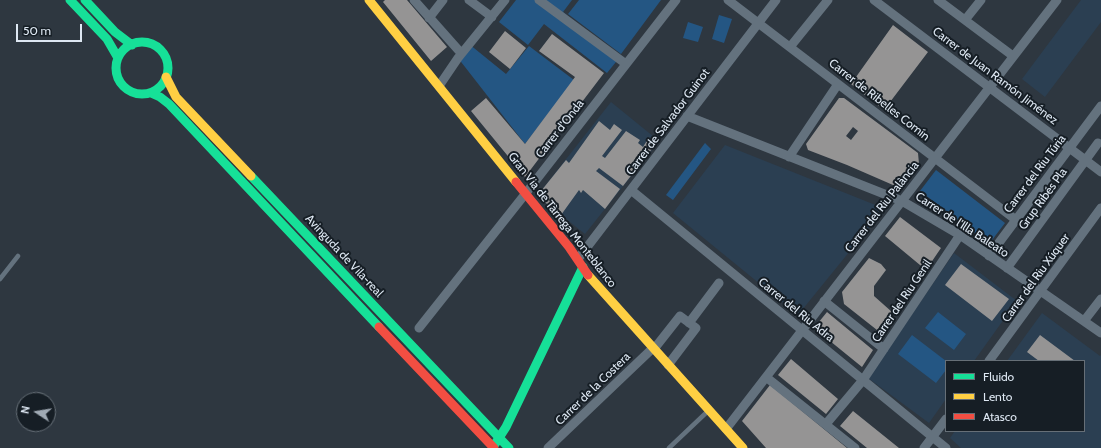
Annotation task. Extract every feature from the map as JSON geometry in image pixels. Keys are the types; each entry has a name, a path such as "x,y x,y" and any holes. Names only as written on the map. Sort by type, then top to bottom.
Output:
{"main road":[{"path":"70,0 107,39 118,58"},
{"path":"85,0 115,32 132,44"},
{"name":"Gran Via de Tàrrega Monteblanco","path":"370,0 526,193 580,263 592,281 743,448"},
{"path":"146,43 153,45 164,55 167,62 168,69 163,84 151,93 138,94 125,88 120,82 116,66 118,58 122,52 132,44 146,43"},
{"name":"Avinguda de Vila-real","path":"166,77 176,97 509,448"},
{"name":"Avinguda de Vila-real","path":"151,93 160,97 169,104 493,448"},
{"name":"Carrer de Salvador Guinot","path":"493,448 510,420 580,263"}],"street":[{"path":"414,0 461,53"},
{"path":"429,18 443,0"},
{"path":"468,0 492,17"},
{"path":"439,86 461,53 505,0"},
{"path":"539,0 626,64"},
{"name":"Carrer d'Onda","path":"419,328 676,0"},
{"name":"Carrer de Ribelles Comín","path":"728,0 1016,220"},
{"name":"Carrer de Salvador Guinot","path":"580,263 631,190 776,0"},
{"path":"790,47 828,0"},
{"name":"Carrer de Juan Ramón Jiménez","path":"874,0 1101,172"},
{"path":"938,0 1013,56"},
{"path":"965,20 980,0"},
{"name":"Carrer del Riu Palància","path":"726,429 1056,0"},
{"path":"790,157 838,84"},
{"name":"Carrer del Riu Túria","path":"989,256 1101,106"},
{"name":"Carrer de l'Illa Baleato","path":"687,116 902,201 960,235 1101,333"},
{"name":"Grup Ribés Pla","path":"1007,268 1098,143"},
{"name":"Carrer del Riu Adra","path":"631,190 946,448"},
{"name":"Carrer del Riu Xúquer","path":"990,360 1101,208"},
{"name":"Carrer del Riu Genil","path":"826,424 863,380 960,235"},
{"path":"668,364 696,328 689,323 719,283"},
{"path":"1084,321 1101,299"},
{"path":"824,301 884,349"},
{"name":"Carrer de la Costera","path":"548,448 654,349 680,316 689,323"},
{"path":"766,377 855,448"},
{"path":"924,448 945,420"}],"lane":[{"path":"0,279 18,256"},
{"path":"669,448 709,410"}],"shaded area":[{"path":"516,0 572,0 563,12 620,57 607,73 544,24 528,45 499,22"},
{"path":"579,0 661,0 621,54 568,14"},
{"path":"1081,0 1101,0 1101,22 1045,97 1022,79"},
{"path":"719,15 732,19 724,43 712,39"},
{"path":"688,22 703,27 698,42 683,38"},
{"path":"469,44 506,74 529,46 574,80 525,144 458,58"},
{"path":"611,102 659,141 585,234 537,196"},
{"path":"705,143 711,149 673,200 666,195"},
{"path":"725,145 878,206 880,214 798,315 673,213"},
{"path":"936,170 1005,223 989,244 920,191"},
{"path":"954,253 1017,301 975,360 945,360 945,400 929,423 868,378"},
{"path":"938,312 966,334 954,350 925,328"},
{"path":"1042,313 1100,356 1101,355 1101,448 961,448 950,438 954,432 1085,432 1085,360 1008,360"},
{"path":"912,335 945,360 945,371 936,383 898,354"}],"building":[{"path":"385,0 407,0 447,47 431,61 383,2"},
{"path":"893,25 928,52 884,110 851,84"},
{"path":"505,31 526,48 510,69 489,52"},
{"path":"552,34 604,73 525,177 471,111 486,98 525,144 575,77 539,51"},
{"path":"839,98 844,98 918,153 919,164 903,184 893,185 808,150 806,144","holes":["853,127 858,131 851,140 846,136"]},
{"path":"599,121 610,130 614,124 622,130 602,156 605,158 626,131 640,140 638,143 643,147 648,139 655,145 623,186 599,168 596,171 620,189 605,209 583,190 581,193 579,190 561,215 537,196 566,160 569,163"},
{"path":"900,217 941,248 926,270 885,236"},
{"path":"869,258 881,264 886,270 874,286 874,296 892,312 877,330 844,304 842,292"},
{"path":"961,264 1009,299 992,321 945,285"},
{"path":"827,312 873,350 862,367 814,328"},
{"path":"1040,335 1074,360 1038,360 1027,352"},
{"path":"791,359 838,399 826,414 778,375"},
{"path":"770,385 847,448 766,448 742,421"},
{"path":"853,411 899,448 867,448 840,426"}],"traffic: fast":[{"path":"70,0 107,39 118,58"},
{"path":"85,0 115,32 132,45"},
{"path":"142,42 152,44 160,50 166,58 168,68 166,78 160,86 152,92 142,94 132,92 124,86 118,78 116,68 118,58 124,50 132,44 142,42"},
{"path":"151,93 160,97 169,104 379,327"},
{"path":"251,176 509,448"},
{"path":"495,444 506,427 583,267"}],"traffic: slow":[{"path":"369,0 516,182"},
{"path":"166,77 176,97 251,176"},
{"path":"588,275 743,448"}],"traffic: jam":[{"path":"516,182 569,247 588,275"},
{"path":"379,327 494,448"}]}
